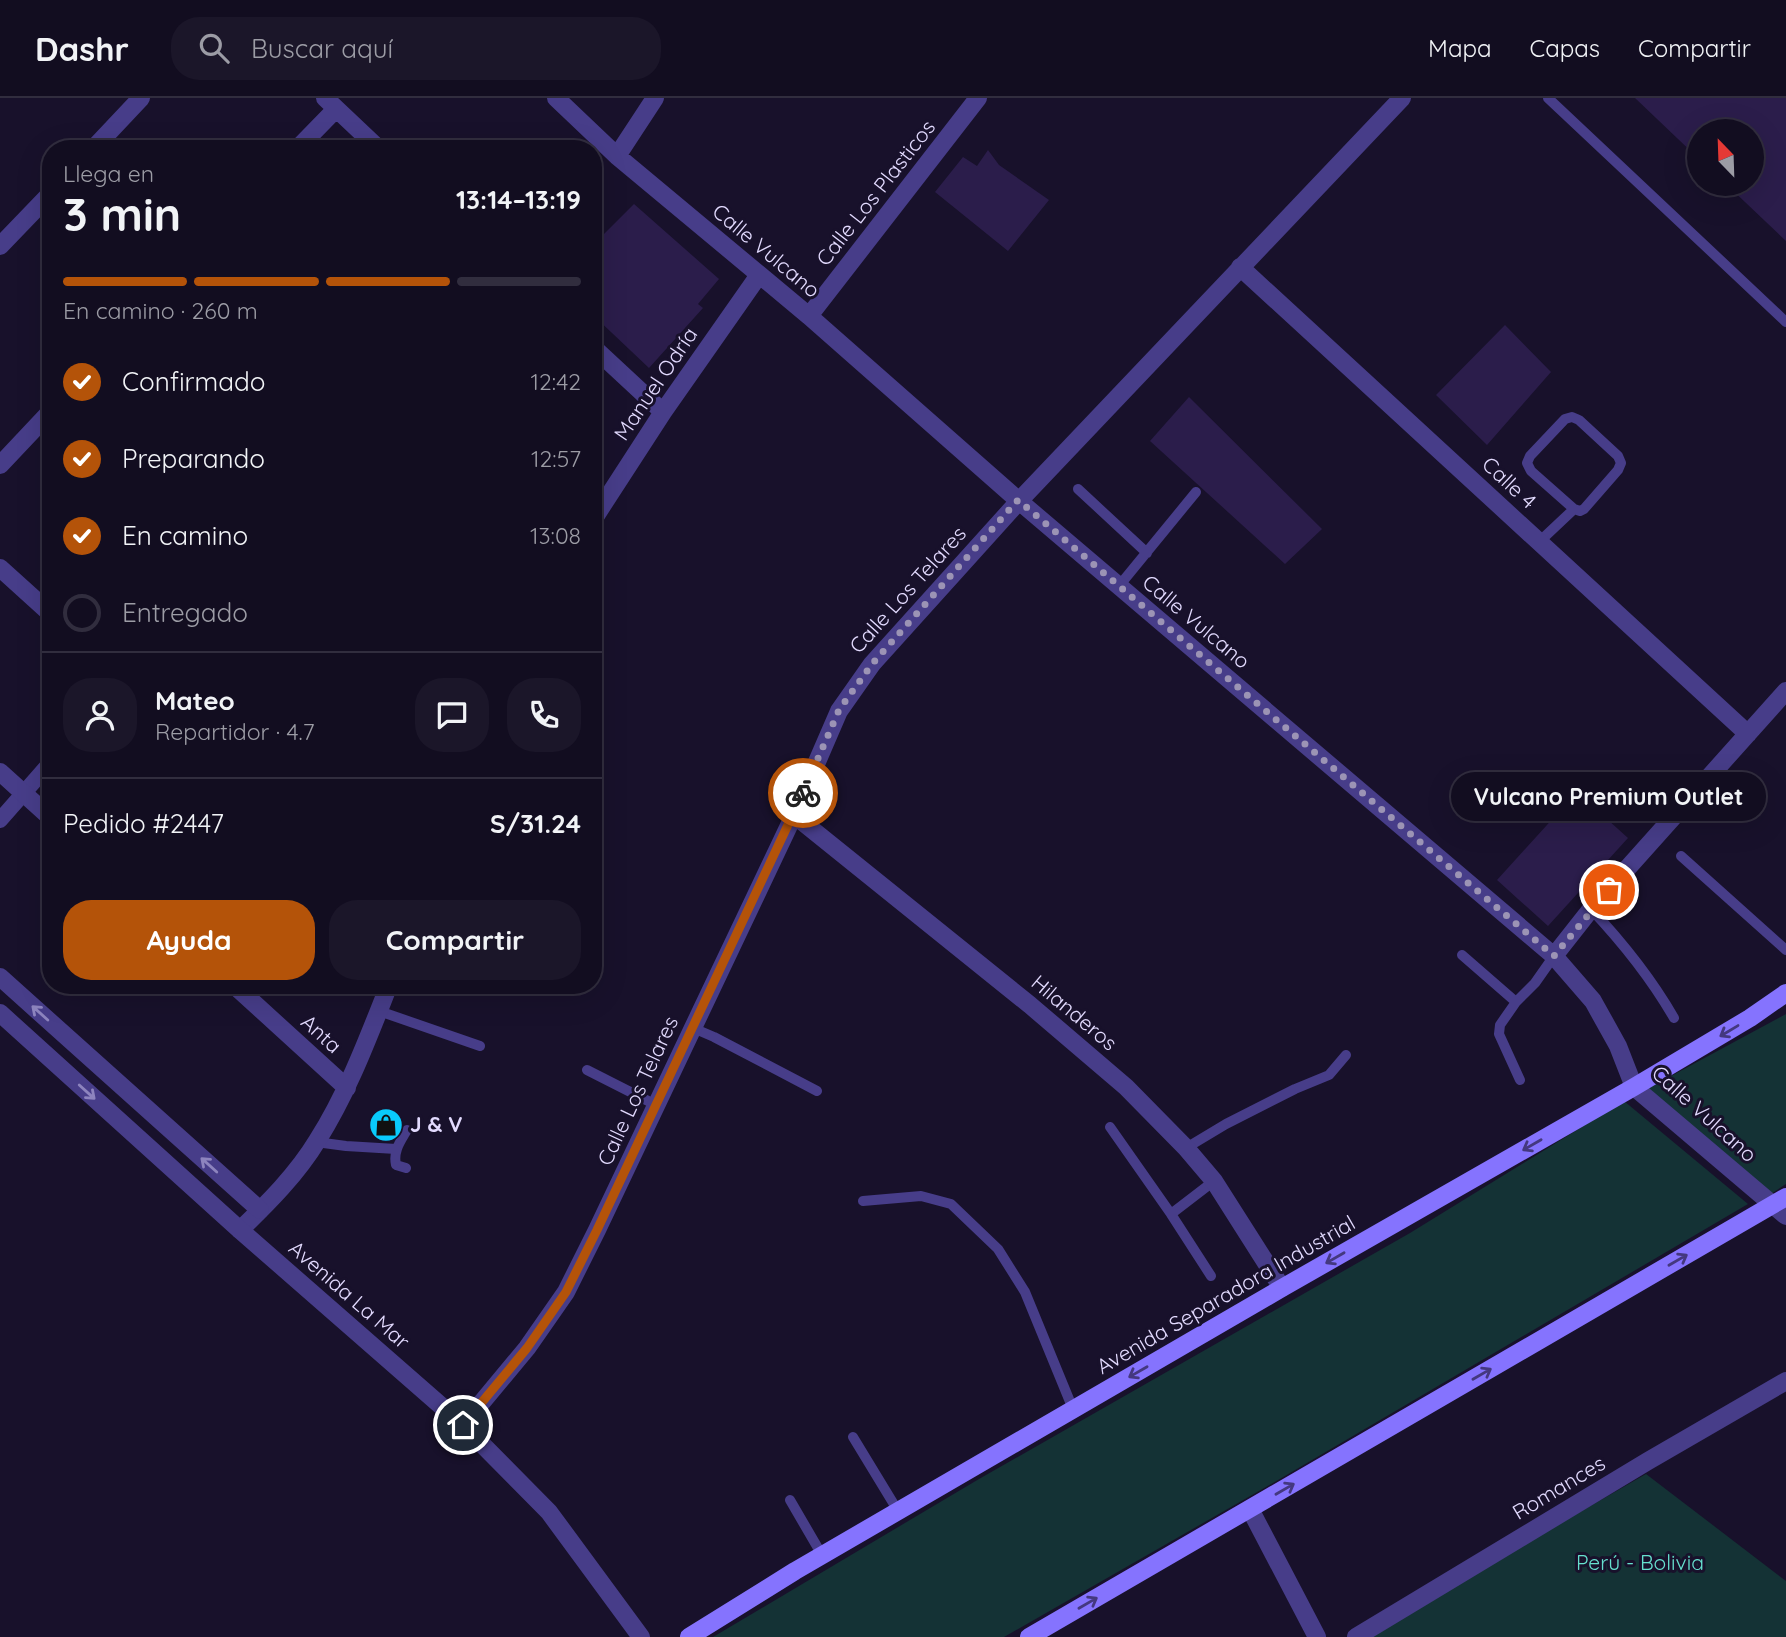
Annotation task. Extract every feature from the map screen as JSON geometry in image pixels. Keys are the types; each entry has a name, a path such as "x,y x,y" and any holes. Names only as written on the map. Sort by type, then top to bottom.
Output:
{"main road":[{"name":"Avenida Separadora Industrial","path":"689,1637 822,1555 1634,1087 1750,1018 1786,993"},
{"path":"1029,1637 1782,1206"}],"street":[{"path":"101,140 141,98"},
{"name":"Calle Vulcano","path":"556,98 600,140"},
{"path":"617,156 654,98"},
{"name":"Calle Los Plasticos","path":"809,316 978,98"},
{"name":"Calle Los Telares","path":"463,1425 527,1348 566,1292 794,815 839,710 872,664 1018,500 1402,98"},
{"path":"303,140 330,103 369,140"},
{"name":"Calle Vulcano","path":"602,142 809,316 1018,500 1554,956 1593,1001 1618,1046 1634,1087 1782,1206"},
{"path":"0,246 42,202"},
{"name":"Calle 4","path":"1240,267 1748,734"},
{"name":"Manuel Odría","path":"602,506 663,412 759,275"},
{"path":"602,355 663,412"},
{"path":"0,465 42,421"},
{"path":"0,568 42,606"},
{"path":"1554,956 1591,909 1786,691"},
{"path":"0,772 42,810"},
{"path":"0,820 42,772"},
{"name":"Hilanderos","path":"794,815 1030,1005 1126,1087 1186,1148 1214,1181 1282,1288"},
{"path":"0,977 260,1210"},
{"name":"Anta","path":"244,994 347,1088"},
{"path":"240,1230 316,1142 347,1088 386,994"},
{"name":"Avenida La Mar","path":"1,1015 240,1230 463,1425 549,1512 641,1637"},
{"name":"Romances","path":"1356,1637 1786,1381"},
{"path":"1250,1509 1317,1637"}],"lane":[{"path":"1548,98 1786,322"},
{"path":"1572,417 1579,420 1618,456 1621,463 1584,509 1574,509 1531,471 1527,463 1530,456 1565,419 1572,417"},
{"path":"1078,489 1146,553"},
{"path":"1119,586 1196,492"},
{"path":"1539,542 1574,509"},
{"path":"1681,856 1786,950"},
{"path":"1591,909 1658,989 1674,1018"},
{"path":"1462,955 1516,1002"},
{"path":"1520,1080 1499,1034 1500,1025 1554,956"},
{"path":"379,1011 480,1046"},
{"path":"693,1028 817,1091"},
{"path":"1186,1148 1226,1124 1329,1075 1346,1055"},
{"path":"587,1070 656,1105"},
{"path":"1110,1127 1211,1276"},
{"path":"407,1130 396,1149 396,1165 407,1168"},
{"path":"316,1142 396,1149"},
{"path":"1171,1214 1214,1181"},
{"path":"863,1201 921,1196 951,1204 998,1249 1025,1292 1073,1409"},
{"path":"853,1437 898,1511"},
{"path":"790,1500 822,1555"}],"green space":[{"path":"1786,1014 1786,1184 1771,1194 1647,1089"},
{"path":"1624,1101 1748,1204 1266,1487 1004,1637 713,1637 979,1479 1410,1233"},
{"name":"Perú - Bolivia","path":"1646,1474 1786,1581 1786,1637 1363,1637"}],"building":[{"path":"1635,98 1786,98 1786,241 1739,196 1764,196 1764,119 1687,119 1687,148"},
{"path":"988,150 999,165 1049,200 1008,251 935,192 963,157 977,166"},
{"path":"634,204 719,279 698,304 703,308 649,368 602,324 602,236"},
{"path":"1505,325 1551,372 1487,445 1436,395"},
{"path":"1189,397 1322,529 1285,564 1150,441"},
{"path":"1577,792 1628,838 1548,926 1497,880"}],"way so far":[{"path":"803,793 839,710 872,664 1018,500 1554,956 1609,890"}],"place":[{"name":"Vulcano Premium Outlet","path":"1609,890"},
{"name":"J & V","path":"386,1125"}],"route":[{"path":"463,1425 527,1348 566,1292 803,793"}]}
